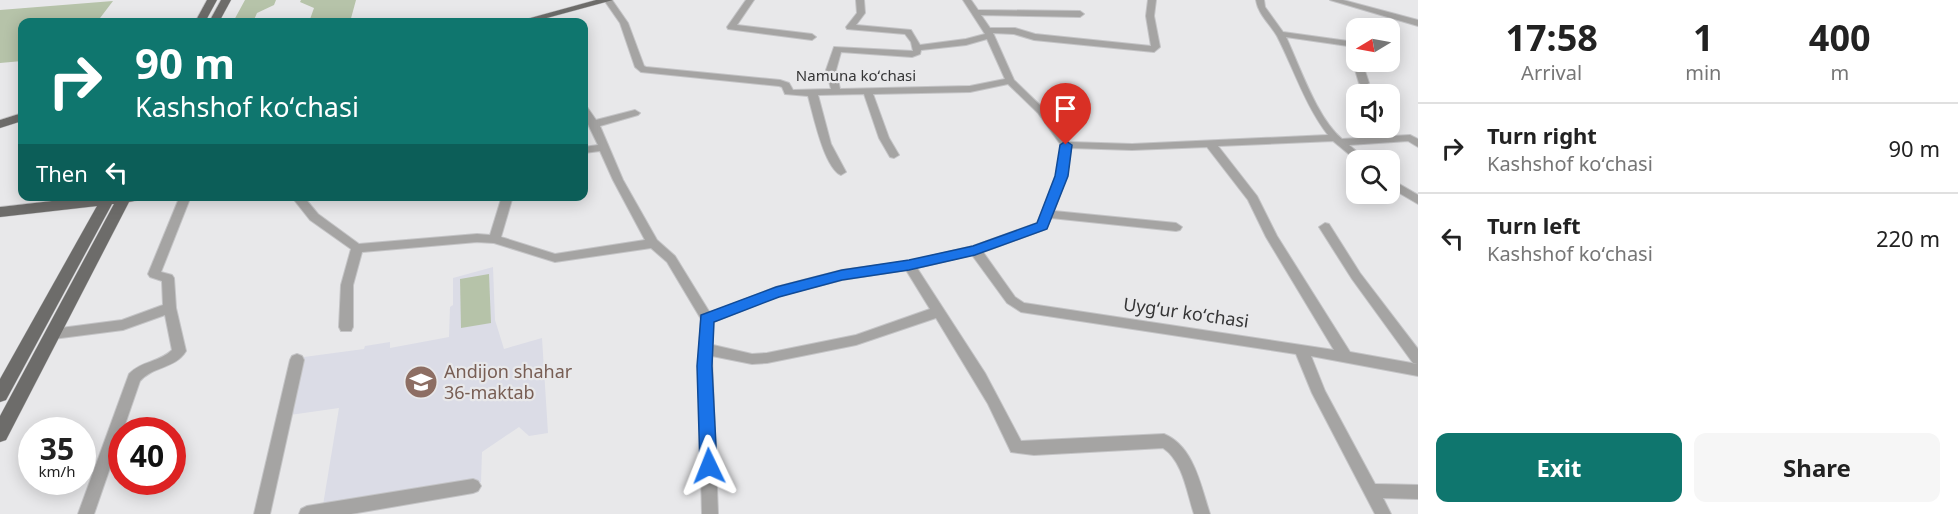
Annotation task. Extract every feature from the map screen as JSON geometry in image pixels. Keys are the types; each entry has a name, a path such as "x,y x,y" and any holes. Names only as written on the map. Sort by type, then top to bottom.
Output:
{"main road":[{"path":"202,18 212,0"},
{"path":"216,18 226,0"},
{"path":"537,18 608,0"},
{"path":"0,124 18,118"},
{"path":"0,212 95,201"},
{"path":"0,394 119,201"},
{"path":"0,434 120,201"}],"street":[{"name":"Namuna koʻchasi","path":"608,0 624,23 640,67 644,70 780,83 786,85 790,93 970,89 1010,81"},
{"path":"750,0 731,27 812,38"},
{"path":"836,92 831,70 837,49 912,54 917,52 910,33 906,31 850,27 861,13 860,0"},
{"path":"707,319 776,292 842,275 909,265 975,250 1042,226 1062,176 1066,145 1041,111 1010,81 988,33 967,0"},
{"path":"917,48 966,42 988,33 1015,30 1034,37 1154,49 1156,47 1150,16 1152,0"},
{"path":"1260,0 1261,8 1280,34 1318,116 1337,140 1350,150"},
{"path":"1334,0 1418,23"},
{"path":"975,12 1080,14"},
{"path":"1280,34 1346,43"},
{"path":"1360,72 1364,84"},
{"path":"812,92 826,144 841,172"},
{"path":"868,92 884,138 894,155"},
{"path":"594,124 635,113"},
{"path":"588,115 594,124 602,147 653,243 671,260 707,319 705,349 710,514"},
{"path":"1066,145 1132,147 1410,138 1418,144"},
{"path":"1211,145 1253,199 1272,237 1346,357"},
{"path":"588,149 602,147"},
{"path":"1400,189 1418,200"},
{"path":"86,514 134,378 141,370 174,357 179,351 170,308 168,278 154,274 184,201"},
{"path":"300,201 314,217 357,248 477,238 494,239 555,258 653,243"},
{"path":"494,239 506,201"},
{"path":"1046,213 1176,227"},
{"path":"1325,226 1356,276 1418,359"},
{"path":"345,327 347,285 357,248"},
{"name":"Uygʻur koʻchasi","path":"975,250 1011,300 1021,307 1301,348 1418,370"},
{"path":"909,265 937,312 961,344 1009,429 1016,447 1171,442 1179,451 1202,514"},
{"path":"53,334 123,325 170,308"},
{"path":"705,349 752,359 767,358 856,340 937,312"},
{"path":"1301,348 1319,393 1383,514"},
{"path":"262,514 297,360"},
{"path":"307,514 348,510 473,486"},
{"path":"1371,491 1418,492"}],"shaded area":[{"name":"Andijon shahar 36-maktab","path":"493,267 495,320 504,349 542,338 548,433 529,436 519,427 482,452 481,482 323,505 339,408 290,415 304,357 364,349 365,346 390,342 390,348 449,337 450,307 453,305 453,278"}],"green space":[{"path":"245,0 276,0 274,5 257,13 255,18 235,18"},
{"path":"301,0 356,0 351,18 310,18 314,8 300,2"},
{"path":"113,1 100,18 18,18 18,61 0,63 0,10"},
{"path":"489,274 491,323 461,328 460,279"}],"place":[{"name":"Andijon shahar 36-maktab","path":"421,382"}],"route":[{"path":"709,466 705,366 707,319 776,292 842,275 909,265 975,250 1042,226 1062,176 1066,145"}]}
